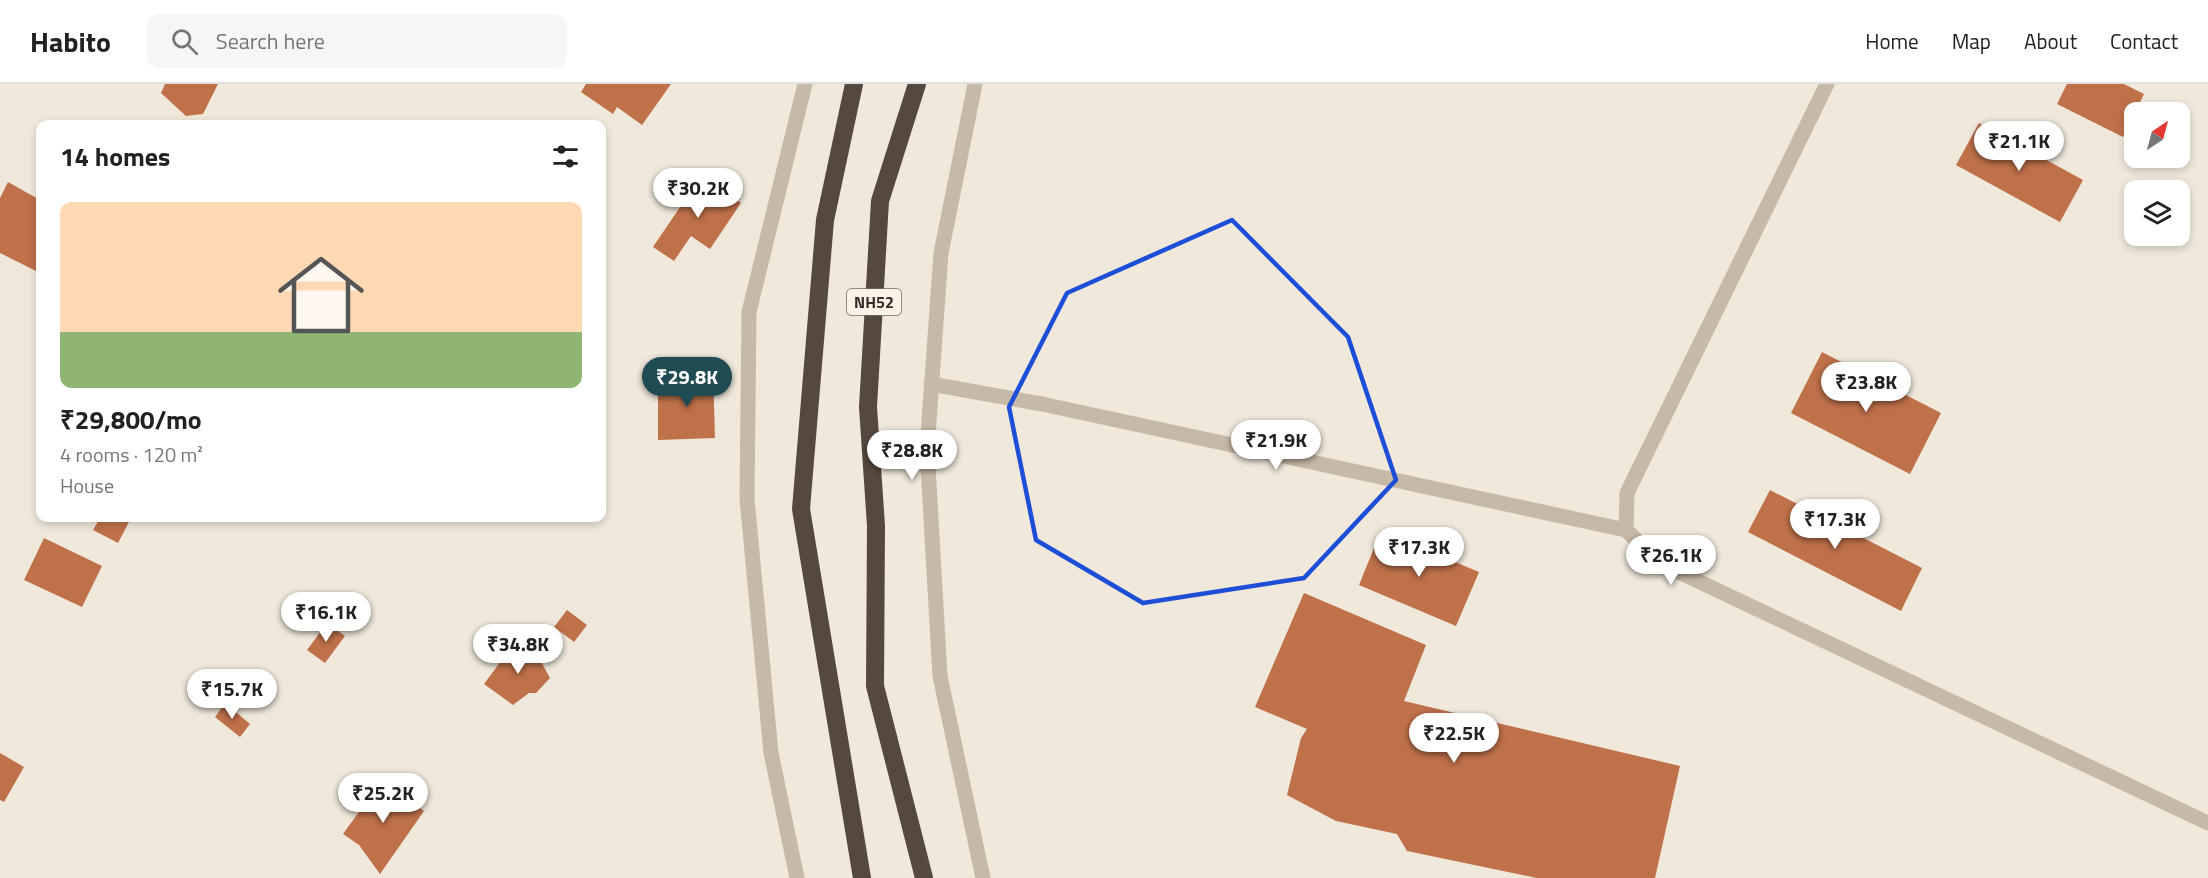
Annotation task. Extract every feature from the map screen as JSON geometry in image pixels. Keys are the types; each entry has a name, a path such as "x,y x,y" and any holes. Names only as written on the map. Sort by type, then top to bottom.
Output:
{"highway":[{"path":"854,84 825,220 801,509 862,878"},
{"name":"NH52","path":"917,84 880,201 868,407 876,526 875,686 924,878"}],"street":[{"path":"797,878 771,753 747,500 749,312 805,84"},
{"path":"975,84 941,253 927,449 940,676 983,878"},
{"path":"1626,530 1627,493 1827,84"},
{"path":"932,384 1042,404 1626,530 1660,563 2208,823"}],"highlighted area":[{"path":"1232,220 1348,337 1396,480 1304,578 1143,603 1036,540 1009,407 1067,293"}],"building":[{"path":"165,84 218,84 203,114 186,116 161,93"},
{"path":"586,84 671,84 642,125 617,107 613,114 581,92"},
{"path":"2067,84 2124,84 2144,94 2140,102 2124,102 2123,137 2057,104"},
{"path":"1979,123 2083,180 2060,222 1956,165"},
{"path":"701,176 741,203 710,249 691,236 674,261 653,247"},
{"path":"8,182 36,198 36,271 0,253 0,198"},
{"path":"1822,352 1941,413 1910,474 1791,413"},
{"path":"713,371 715,438 658,440 658,382 682,383 685,372"},
{"path":"1770,490 1922,568 1901,611 1748,532"},
{"path":"98,522 129,522 118,543 93,530"},
{"path":"1381,531 1479,572 1456,626 1359,585"},
{"path":"44,538 102,566 82,607 24,580"},
{"path":"1304,593 1426,645 1404,701 1680,766 1655,878 1537,878 1407,851 1397,834 1336,821 1287,795 1301,738 1307,729 1255,707"},
{"path":"567,610 587,625 574,642 554,627"},
{"path":"327,623 345,636 325,663 307,650"},
{"path":"516,641 540,660 550,678 536,693 529,693 513,705 484,684"},
{"path":"225,703 250,724 240,737 215,717"},
{"path":"0,753 24,767 4,802 0,800"},
{"path":"382,780 424,811 380,874 359,845 343,834"}]}
